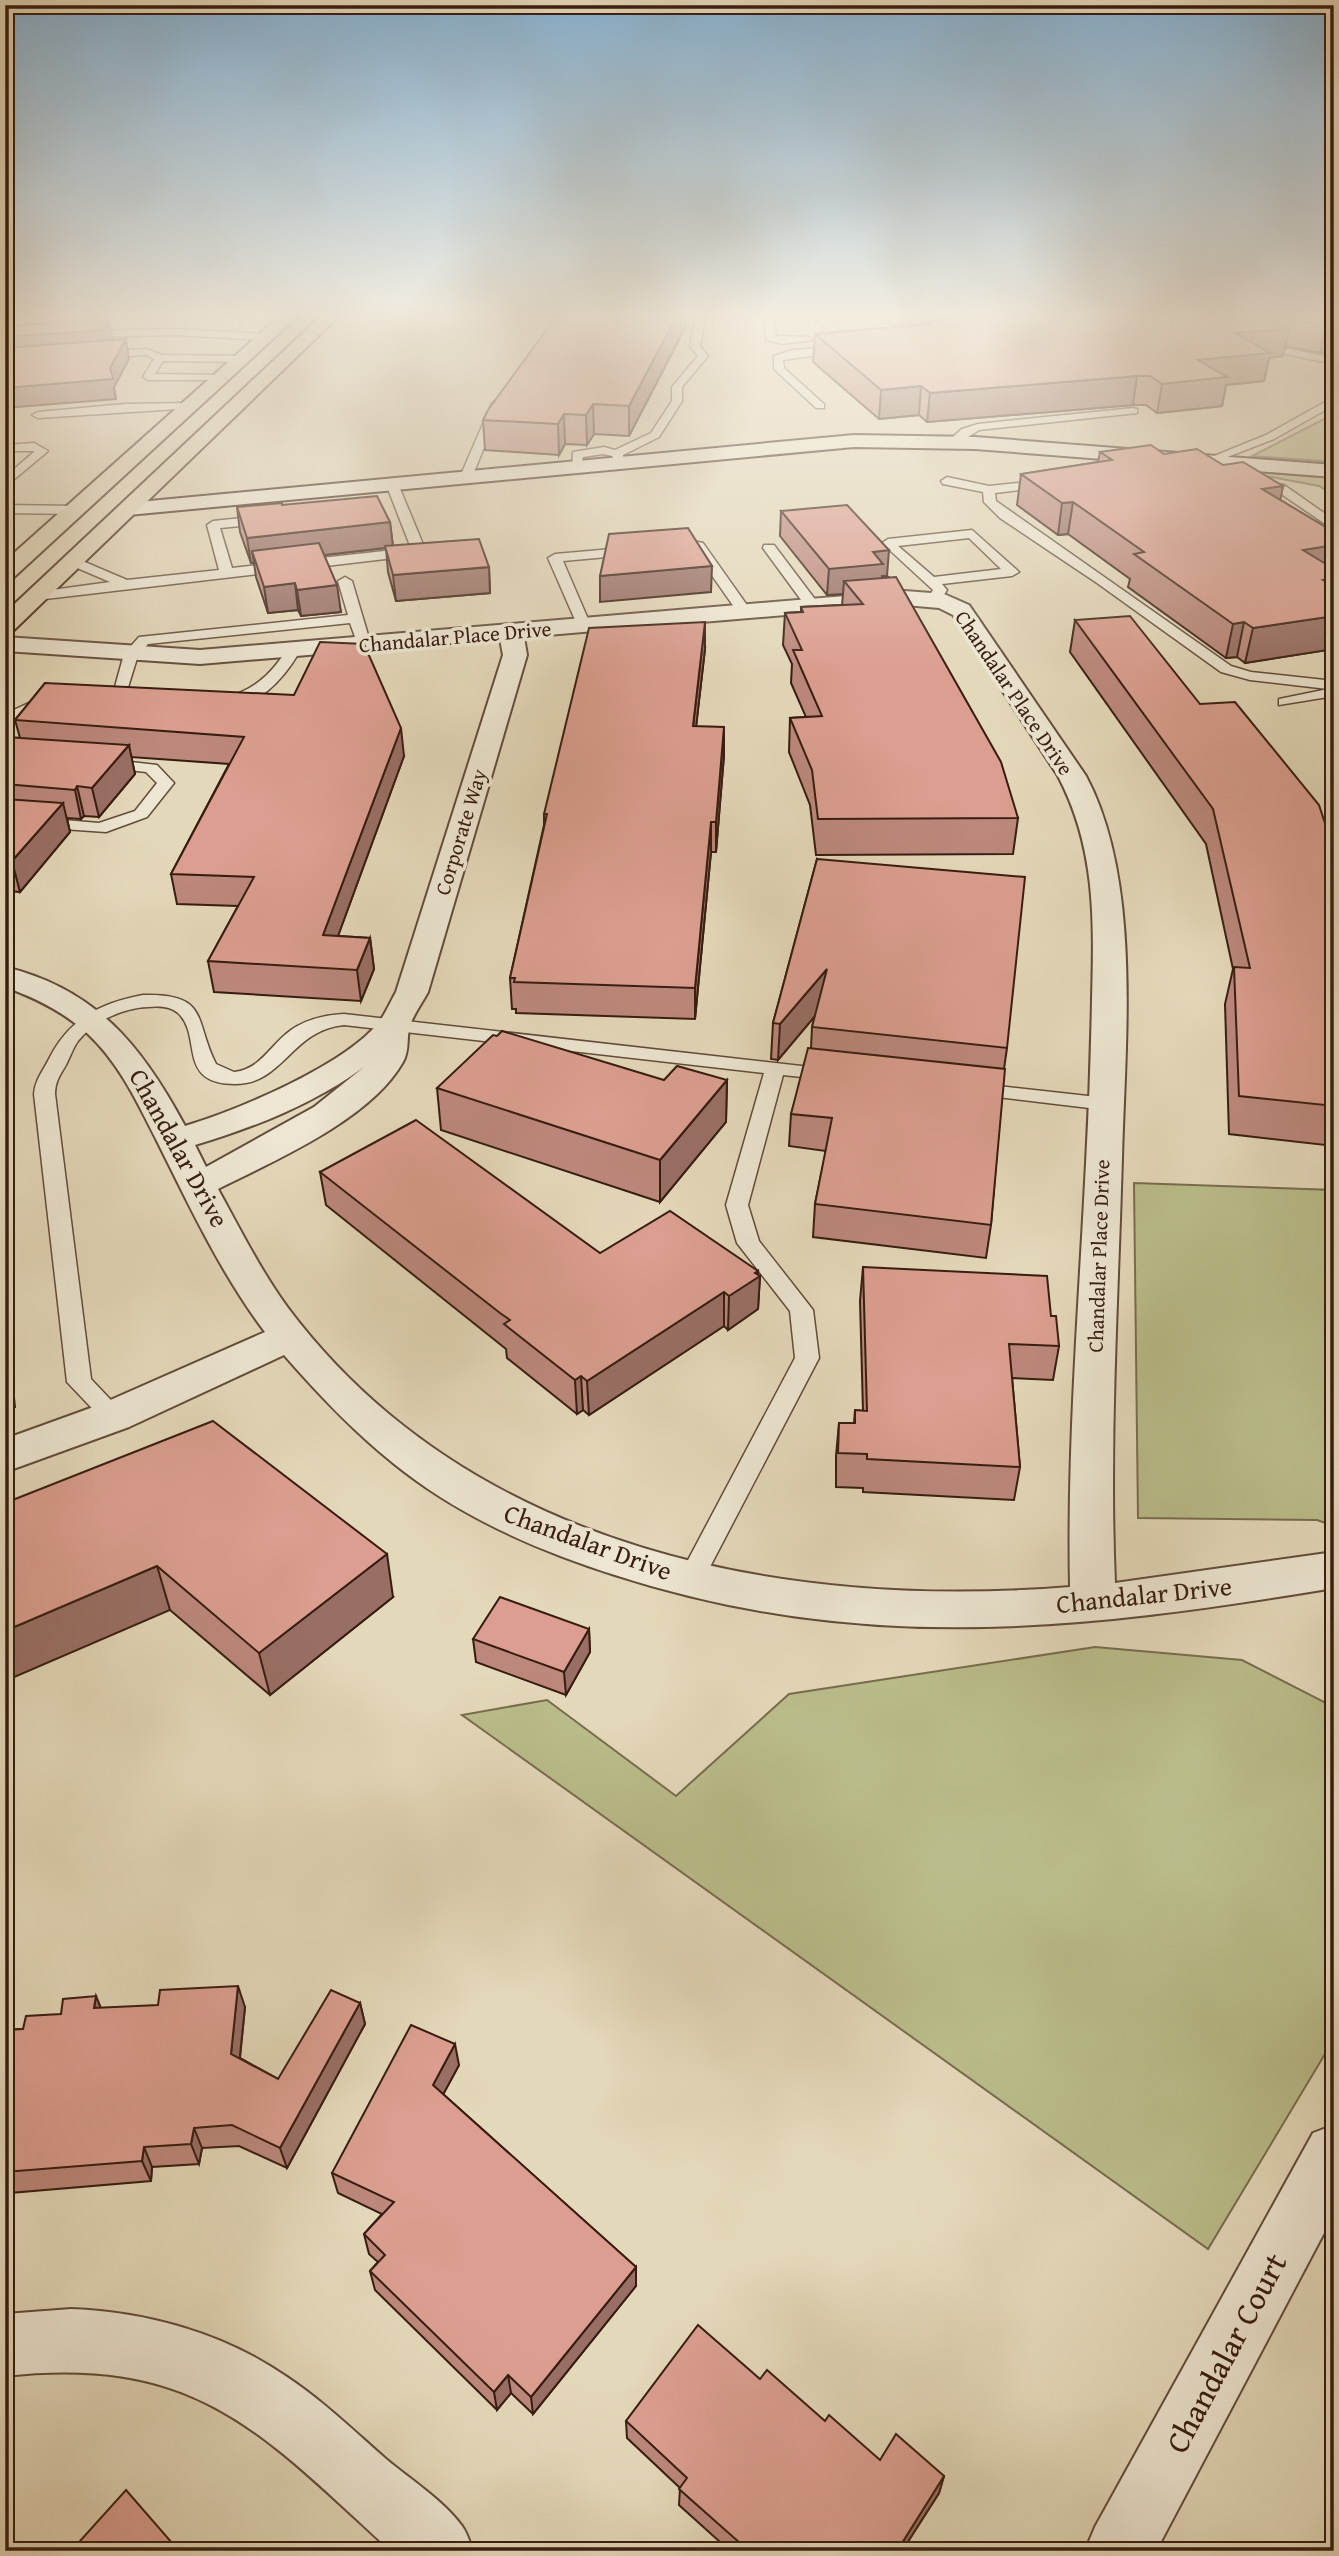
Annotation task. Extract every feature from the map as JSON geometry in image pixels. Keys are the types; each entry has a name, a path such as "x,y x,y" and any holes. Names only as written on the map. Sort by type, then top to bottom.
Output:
{"main road":[{"path":"5,573 160,433"},
{"path":"6,630 37,596 208,433"},
{"path":"74,510 128,509"}],"street":[{"path":"128,509 576,466 618,458 826,443 953,442 1145,456 1205,465 1334,471"},
{"name":"Chandalar Place Drive","path":"6,630 131,654 200,657 293,651 360,631 511,633 812,606 933,590 954,605 967,617 1082,795 1099,851 1109,904 1106,1104 1090,1504 1093,1602"},
{"name":"Corporate Way","path":"174,1140 257,1114 309,1088 373,1046 393,1027 412,992 489,741 514,654 511,633"},
{"name":"Chandalar Drive","path":"5,976 49,993 92,1018 131,1061 273,1315 344,1399 374,1427 429,1469 473,1497 539,1530 646,1568 728,1588 875,1609 956,1611 1093,1602 1193,1593 1334,1570"},
{"name":"Corporate Way","path":"198,1185 256,1156 356,1094 386,1062 393,1043 393,1027"},
{"path":"5,1456 114,1416 291,1336"},
{"name":"Chandalar Court","path":"1119,2551 1334,2154"},
{"path":"5,2345 47,2339 104,2339 156,2351 204,2367 253,2392 294,2422 439,2551"}],"lane":[{"path":"466,477 483,433"},
{"path":"618,458 656,433"},
{"path":"953,442 963,433"},
{"path":"1205,465 1276,433"},
{"path":"5,448 34,446 42,451 5,483"},
{"path":"1131,472 1145,456"},
{"path":"947,481 989,490 1067,480"},
{"path":"1236,482 1280,488 1334,526"},
{"path":"37,596 125,584 396,556 419,549 396,506 393,484"},
{"path":"989,490 990,502 1004,515 1102,580 1226,669 1250,676 1334,685"},
{"path":"5,509 74,510"},
{"path":"227,573 214,525 281,518"},
{"path":"972,534 1012,572 999,573 933,590 888,543 972,534"},
{"path":"584,626 555,558 698,545 744,611"},
{"path":"769,548 812,606"},
{"path":"73,561 125,584"},
{"path":"121,695 131,654 144,640 157,637 360,631 345,581"},
{"path":"216,703 247,698 281,674 293,651"},
{"path":"1284,702 1334,692"},
{"path":"5,720 49,698 63,695"},
{"path":"5,820 100,828 141,814 166,783 150,768 85,762"},
{"path":"114,1416 79,1382 45,1085 70,1038 92,1018 123,1006 147,1001 170,1002 186,1008 194,1018 201,1059 217,1075 234,1078 252,1075 271,1065 295,1036 316,1024 340,1018 363,1019 393,1027 844,1076"},
{"path":"691,1579 807,1358 801,1310 748,1243 737,1205 775,1068"},
{"path":"954,1087 1106,1104"}],"green space":[{"path":"1296,433 1334,433 1334,462 1252,456"},
{"path":"1234,470 1334,478 1334,495 1319,486"},
{"path":"1134,1183 1334,1190 1334,1526 1317,1520 1138,1518"},
{"path":"1095,1647 1242,1660 1334,1707 1334,2039 1208,2249 462,1715 547,1700 676,1796 789,1694"}],"building":[{"path":"1151,445 1164,454 1197,449 1223,465 1243,462 1283,486 1262,489 1334,532 1334,545 1303,550 1334,569 1334,578 1323,580 1334,587 1334,616 1253,628 1244,622 1233,624 1134,554 1144,552 1073,502 1062,503 1021,474 1112,460 1100,452"},
{"path":"377,496 390,522 247,538 237,507 282,505"},
{"path":"847,505 889,550 873,552 883,564 829,569 781,511"},
{"path":"688,528 712,566 600,576 609,534"},
{"path":"479,539 489,567 393,575 385,546"},
{"path":"319,543 337,585 297,590 295,583 264,587 252,551"},
{"path":"896,577 1001,762 1018,818 818,819 812,770 790,718 822,716 793,650 802,650 785,613 803,612 801,607 863,604 844,581"},
{"path":"1130,616 1200,704 1235,702 1319,805 1334,851 1334,1106 1239,1096 1234,967 1250,968 1213,809 1075,620"},
{"path":"705,622 693,726 724,727 716,822 711,822 695,988 514,982 515,978 510,978 547,814 544,814 589,628"},
{"path":"320,642 364,644 401,728 323,935 370,938 357,970 208,961 254,877 171,874 244,737 15,720 45,683 294,695"},
{"path":"5,737 129,745 92,788 77,786 75,790 5,784"},
{"path":"5,799 63,803 12,861 5,861"},
{"path":"817,859 1025,877 1007,1048 812,1027 827,969 780,1024 773,1023"},
{"path":"502,1031 664,1080 677,1066 727,1080 660,1160 437,1088 493,1035 497,1036"},
{"path":"808,1048 1005,1069 991,1225 815,1204 832,1118 791,1114"},
{"path":"416,1120 600,1253 670,1211 758,1271 755,1273 760,1276 729,1296 724,1292 587,1381 581,1376 575,1380 504,1324 510,1320 320,1172"},
{"path":"863,1267 1047,1276 1051,1316 1056,1316 1059,1346 1009,1344 1020,1467 867,1459 867,1454 838,1453 839,1423 855,1423 855,1410 867,1411"},
{"path":"213,1421 387,1554 259,1653 157,1566 5,1631 5,1503"},
{"path":"500,1597 589,1629 564,1672 473,1639"},
{"path":"238,1986 231,2054 278,2079 331,1990 360,2003 280,2148 232,2125 194,2128 191,2144 144,2147 142,2161 5,2172 5,2030 23,2029 26,2016 61,2014 63,1999 96,1996 94,2008 158,2005 160,1990"},
{"path":"411,2025 455,2044 433,2085 636,2267 531,2397 508,2375 494,2392 370,2271 385,2255 364,2234 394,2202 332,2173"},
{"path":"698,2325 760,2379 767,2370 825,2421 829,2415 880,2460 896,2434 944,2476 897,2551 749,2551 679,2489 687,2478 626,2421"},
{"path":"126,2490 179,2551 71,2551"}]}
